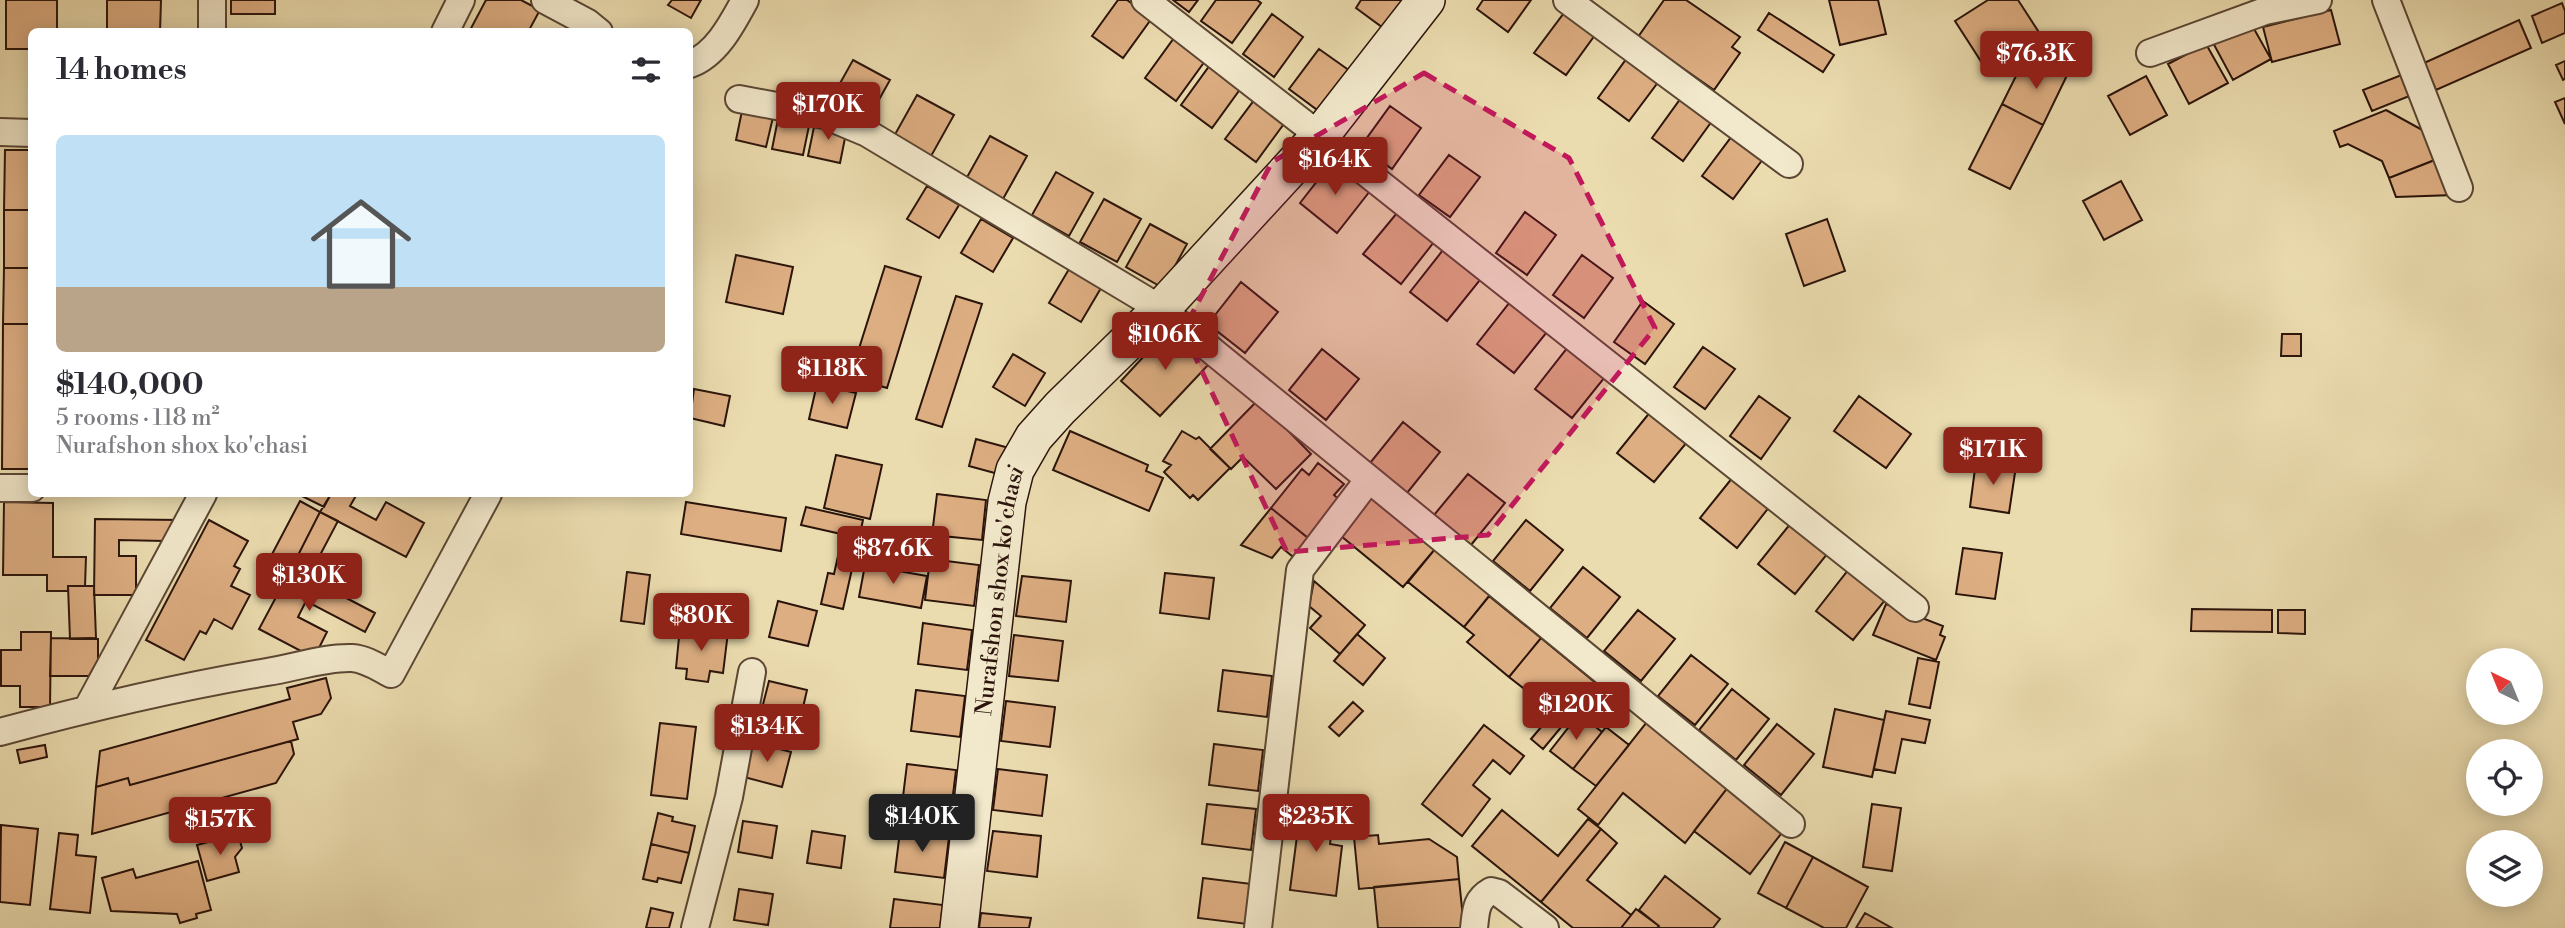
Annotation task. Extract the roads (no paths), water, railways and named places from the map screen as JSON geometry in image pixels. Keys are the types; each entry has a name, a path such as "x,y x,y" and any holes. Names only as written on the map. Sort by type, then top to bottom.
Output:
{"street":[{"path":"212,0 212,28"},
{"path":"447,28 461,0"},
{"path":"545,0 594,28"},
{"path":"693,63 702,60 730,28 745,0"},
{"path":"1145,0 1915,608"},
{"name":"Nurafshon shox ko'chasi","path":"959,928 1007,502 1024,452 1041,430 1161,309 1320,136 1426,0"},
{"path":"1567,0 1790,164"},
{"path":"2150,53 2289,3 2318,0"},
{"path":"2386,0 2459,188"},
{"path":"739,99 824,115 867,133 1161,309 1791,824"},
{"path":"0,132 28,133"},
{"path":"1258,928 1300,570 1369,479"},
{"path":"0,488 28,488"},
{"path":"87,709 201,497"},
{"path":"0,732 87,709 213,681 352,658 368,662 391,674 486,497"},
{"path":"695,928 729,797 752,672"},
{"path":"1474,928 1477,903 1491,891 1499,893 1545,928"}]}
